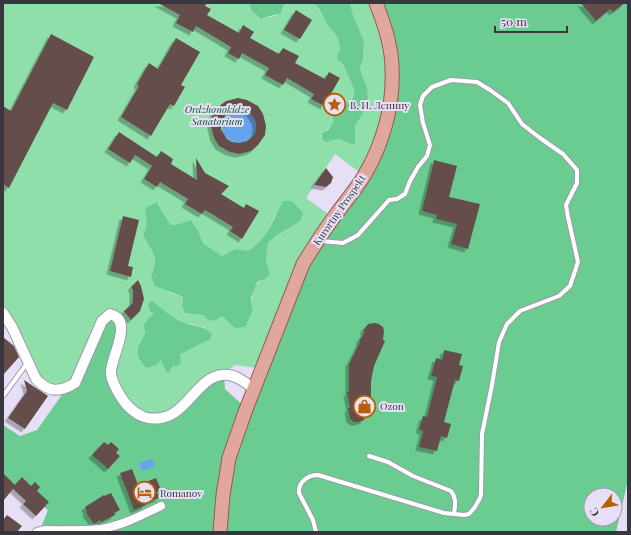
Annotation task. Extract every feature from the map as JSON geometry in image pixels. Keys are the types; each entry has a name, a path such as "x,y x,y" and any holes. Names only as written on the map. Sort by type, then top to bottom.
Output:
{"main road":[{"name":"Kurortny Prospekt","path":"220,532 223,495 229,458 254,389 303,264 317,241 364,175 380,144 388,115 392,67 388,38 376,3"}],"street":[{"path":"3,313 12,327 36,379 42,386 51,389 65,389 75,383 102,321 110,314 116,316 120,321 121,329 119,345 111,371 112,378 120,395 128,407 138,415 152,420 167,417 182,407 206,382 223,374 240,379 254,389"},
{"path":"37,532 44,530 102,528 122,523 162,506"}],"lane":[{"path":"316,532 313,520 298,489 300,484 311,475 318,475 444,512 464,515 472,511 481,494 482,434 499,342 507,324 520,311 559,296 570,286 578,262 566,205 577,183 577,170 563,154 522,124 508,103 490,90 477,82 451,80 432,87 423,96 420,105 422,123 430,145 427,156 418,167 405,194 397,199 389,200 358,235 343,243 317,241"},
{"path":"3,396 28,362"},
{"path":"368,456 388,462 413,476 451,491 455,496 456,501 454,514"}],"green space":[{"name":"Ordzhonokidze Sanatorium","path":"3,3 249,3 251,10 261,19 275,16 283,10 285,3 308,3 316,5 327,24 338,38 340,49 337,56 343,64 354,89 352,101 344,104 332,124 322,133 321,136 324,141 339,139 350,144 355,142 355,126 367,88 360,69 363,59 364,41 353,15 350,3 370,3 382,32 389,65 388,102 363,175 335,154 306,198 334,218 262,369 235,365 182,407 152,419 75,383 66,389 43,386 3,313","holes":["157,202 171,225 191,220 198,230 203,243 222,256 235,249 248,252 258,244 265,235 276,214 286,230 268,243 266,259 270,274 260,281 254,288 252,295 253,310 228,320 222,316 207,319 202,315 185,313 182,307 183,297 170,293 151,276 154,269 155,259 143,235","152,301 175,318 204,327 210,340 180,354 180,360 173,365 171,371 166,372 161,359 138,347 154,313 150,312 148,306"]},
{"path":"249,3 285,3 281,13 261,19 251,10"},
{"path":"309,3 350,3 353,15 364,41 363,59 360,69 367,88 368,97 367,106 355,126 355,142 353,144 339,139 326,142 322,139 322,133 328,130 334,121 332,115 340,103 352,100 354,89 343,64 337,59 340,49 338,38 327,24 316,5"},
{"path":"370,3 628,3 628,480 623,502 623,487 583,487 583,527 617,527 616,532 39,532 48,510 15,485 3,478 3,425 20,436 37,430 66,389 75,383 104,318 120,321 113,380 139,415 166,417 224,374 225,389 247,409 303,264 359,181 384,129 389,65 382,32"},
{"path":"283,201 292,201 303,213 300,221 276,236 268,243 266,259 270,274 266,278 257,282 251,298 253,310 245,327 235,328 222,316 214,321 207,319 202,315 185,313 182,307 183,297 155,286 151,276 154,269 155,259 143,235 147,225 145,208 157,202 171,225 191,220 198,230 203,243 222,256 235,249 248,251 255,246 269,229"},
{"path":"152,300 176,319 202,327 212,334 210,340 180,354 181,363 177,366 173,366 169,373 166,372 161,360 156,365 146,368 138,357 138,347 145,333 144,324 154,313 150,312 148,305"}],"water":[{"path":"236,109 242,109 246,110 253,116 256,126 255,133 249,140 242,143 236,143 232,142 225,136 222,129 222,123 223,119 229,112"},
{"path":"152,459 155,466 142,471 139,463"}],"building":[{"path":"158,3 207,3 205,6 211,9 207,15 239,33 243,25 254,32 250,38 279,54 283,48 299,56 295,63 325,79 329,72 340,78 324,106 311,99 314,94 287,78 283,85 265,75 269,68 242,53 239,59 228,53 231,47 196,26 193,32 176,23 180,15"},
{"path":"581,3 625,3 613,12 610,9 596,21"},
{"path":"296,10 312,20 300,39 284,30"},
{"path":"51,34 94,57 67,110 53,103 9,188 3,184 3,106 11,111"},
{"path":"176,38 200,52 181,85 185,87 174,106 170,104 151,136 121,117 139,86 137,84 149,63 158,69"},
{"path":"238,98 247,100 258,106 263,114 266,126 265,135 258,145 251,151 239,154 230,152 219,146 214,138 211,126 213,114 218,107 226,101","holes":["238,109 245,110 250,113 255,120 255,133 247,141 239,143 232,142 227,139 221,129 222,121 226,114 230,111"]},
{"path":"119,132 157,157 161,151 173,159 171,164 197,180 196,158 205,173 229,186 221,194 244,208 246,204 259,211 242,239 230,231 233,227 205,210 202,214 185,204 188,199 160,182 157,187 144,179 152,166 135,155 130,163 108,149"},
{"path":"434,160 457,166 449,197 480,204 468,249 451,244 457,224 436,219 437,215 422,211"},
{"path":"326,168 333,177 331,183 326,187 314,185"},
{"path":"123,216 139,220 128,266 133,267 131,277 110,271"},
{"path":"138,280 144,299 140,311 131,320 124,311 132,304 133,290 131,287"},
{"path":"375,323 383,327 383,340 385,341 374,366 371,381 371,397 369,397 370,411 367,412 364,420 354,422 350,419 348,408 350,408 347,392 349,392 349,364 360,342 359,341 365,332 363,331 368,324"},
{"path":"3,337 14,346 19,357 3,375"},
{"path":"444,350 462,354 459,365 463,366 459,381 455,380 444,422 451,424 447,438 441,436 437,451 419,447 423,431 419,430 423,416 427,417 437,377 431,376 436,358 442,360"},
{"path":"24,380 48,396 25,429 8,418 27,391"},
{"path":"104,442 108,445 111,442 119,449 116,453 120,456 108,469 92,455"},
{"path":"132,469 138,485 156,478 161,490 157,492 159,498 145,503 146,505 134,510 120,473"},
{"path":"3,473 15,485 22,477 31,486 35,482 40,487 37,491 49,502 36,516 23,504 26,501 13,489 3,501"},
{"path":"111,493 120,510 114,513 115,515 101,522 100,520 94,524 86,513 85,507 104,495"},
{"path":"7,515 22,526 17,532 3,532 3,520"}],"place":[{"name":"В. И. Ленину","path":"335,105"},
{"name":"Ozon","path":"365,406"},
{"name":"Romanov","path":"144,493"}]}
